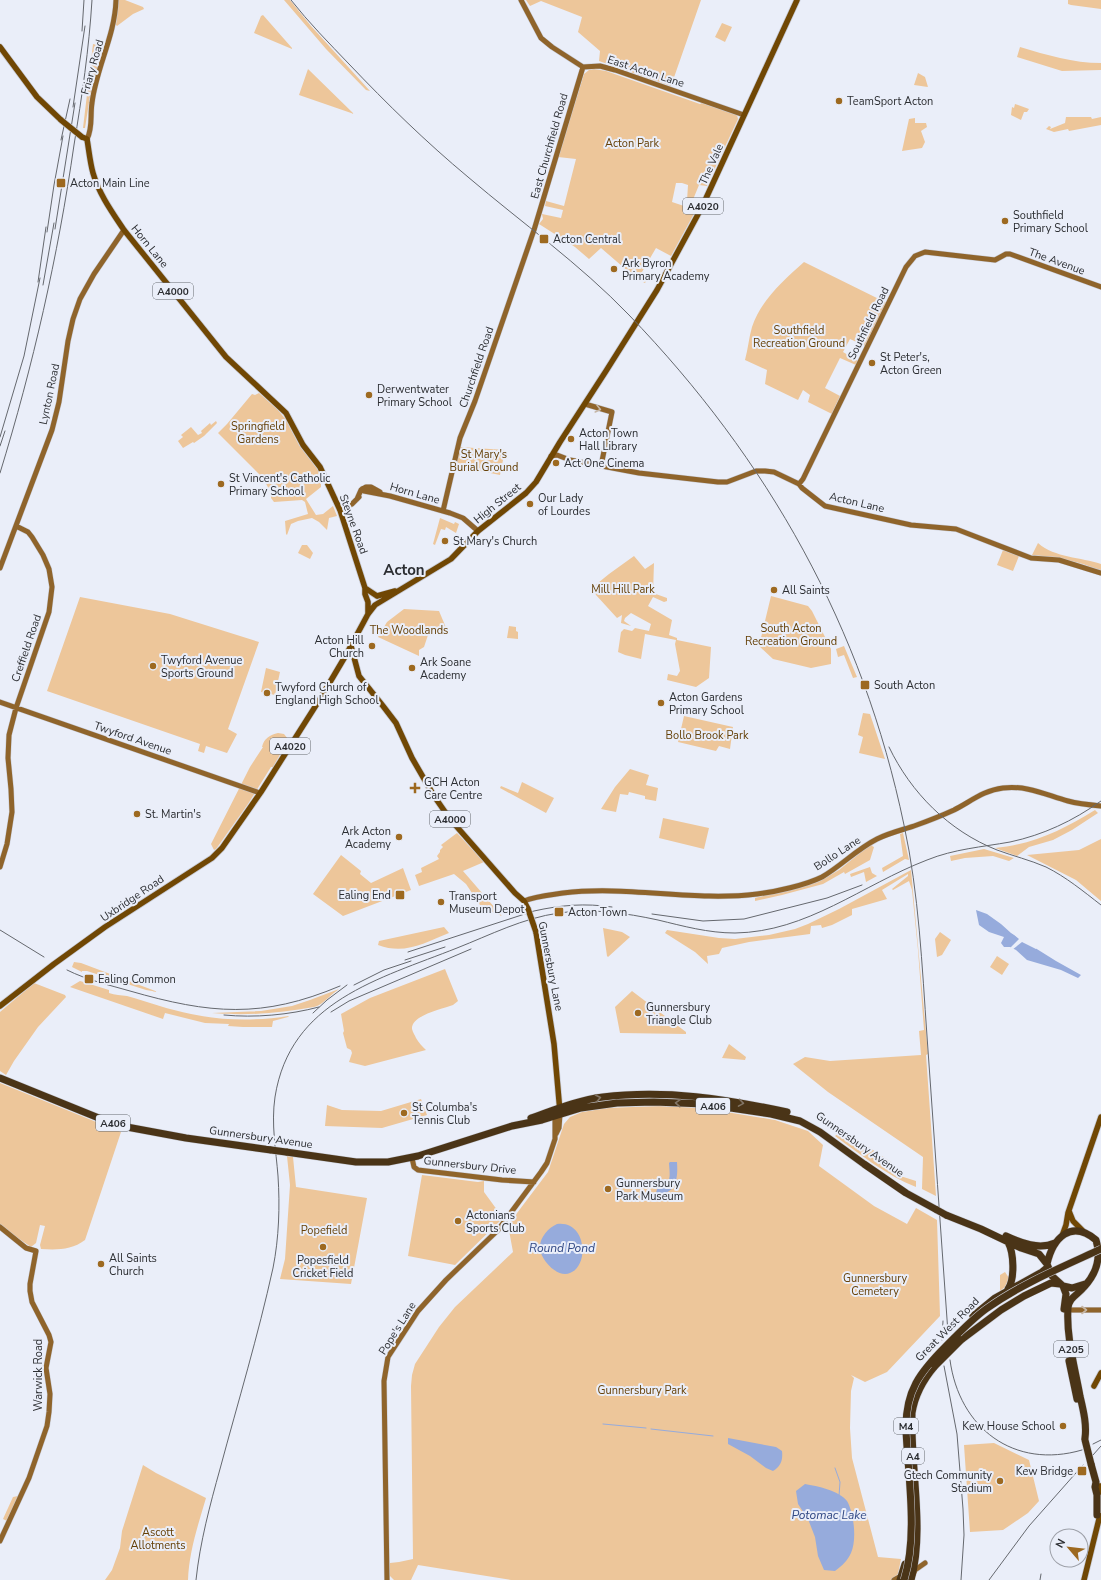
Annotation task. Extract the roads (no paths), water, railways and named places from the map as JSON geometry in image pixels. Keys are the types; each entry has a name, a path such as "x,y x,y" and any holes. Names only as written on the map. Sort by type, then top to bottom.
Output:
{"highway":[{"name":"Gunnersbury Avenue","path":"0,1078 116,1124 178,1136 368,1163 388,1162 412,1158 524,1122 529,1123 602,1097 648,1095 690,1096 725,1100 791,1113 811,1122 895,1182 937,1208 1020,1248 1040,1254 1047,1265"},
{"name":"Gunnersbury Avenue","path":"945,1212 1022,1242 1047,1246 1059,1239"},
{"path":"1068,1310 1071,1299 1087,1283 1099,1265 1098,1240 1083,1231 1073,1231 1059,1239 1050,1253 1047,1265 1052,1276 1061,1285 1076,1287 1087,1283"},
{"path":"1006,1291 1011,1284 1013,1277 1012,1255 1008,1242"},
{"path":"1012,1255 1014,1250 1020,1248"},
{"name":"M4","path":"902,1579 910,1556 911,1533 906,1419 911,1392 920,1375 931,1361 958,1333 989,1307 1024,1286 1101,1249"},
{"name":"M4","path":"911,1578 915,1538 910,1419 912,1402 918,1385 934,1364 965,1333 988,1313 1026,1289 1101,1253"},
{"name":"Great West Road","path":"902,1579 909,1538 905,1410 908,1396 914,1383 924,1367 980,1310 1006,1291 1042,1272 1047,1265"},
{"path":"1013,1277 1020,1284"},
{"name":"Great West Road","path":"911,1578 916,1554 912,1413 914,1402 920,1386 936,1366 961,1340 995,1314 1024,1296 1053,1282 1061,1285"},
{"name":"A205","path":"1061,1285 1066,1294 1064,1310 1068,1359 1081,1424 1091,1464 1100,1491"},
{"name":"A205","path":"1068,1310 1072,1358 1082,1403 1086,1431 1085,1439"},
{"path":"1099,1517 1100,1491"}],"main road":[{"name":"The Vale","path":"619,351 657,289 693,225 797,0"},
{"path":"0,47 32,90 48,108 85,138"},
{"name":"Horn Lane","path":"85,138 96,181 110,210 124,230 226,357 286,413 303,445 320,467"},
{"name":"High Street","path":"260,793 346,655 368,614 377,604 451,559 478,531 531,489 619,351"},
{"name":"Steyne Road","path":"320,467 340,510 366,588 365,594 368,601"},
{"path":"366,588 376,595 379,598 377,604 371,605 368,601 370,596 376,595"},
{"name":"High Street","path":"376,595 403,588"},
{"name":"High Street","path":"368,601 368,614"},
{"name":"Gunnersbury Lane","path":"351,646 359,676 396,723 422,777 443,809 514,893 524,901 528,909 536,932 554,1036 558,1112"},
{"name":"Gunnersbury Lane","path":"346,655 355,662"},
{"name":"Uxbridge Road","path":"0,1006 105,927 217,854 260,793"},
{"path":"1059,1239 1065,1228 1069,1211 1101,1117"},
{"path":"1069,1211 1073,1221 1083,1231"},
{"path":"1094,1386 1101,1373"},
{"path":"1084,1580 1099,1517"}],"street":[{"name":"Friary Road","path":"85,138 91,132 91,110 95,83 112,33 116,0"},
{"path":"521,0 543,40 583,67"},
{"name":"East Acton Lane","path":"583,67 600,66 615,70 744,115"},
{"name":"East Churchfield Road","path":"534,232 583,67"},
{"name":"Lynton Road","path":"0,568 56,416 68,340 80,299 94,274 124,230"},
{"name":"Churchfield Road","path":"443,511 460,438 481,384 534,232"},
{"name":"Southfield Road","path":"799,484 803,479 910,260 920,253 929,252 995,260 1006,254"},
{"name":"The Avenue","path":"1006,254 1013,255 1101,287"},
{"path":"585,404 612,412 602,464"},
{"path":"557,446 562,456"},
{"name":"Acton Lane","path":"551,456 558,455 570,460 596,465 602,464 640,473 727,482 751,473 765,471 781,474 799,484 825,506 911,525 960,530 1031,558 1059,560 1101,573"},
{"name":"Horn Lane","path":"340,510 352,504 363,490 460,516 478,531"},
{"name":"Creffield Road","path":"0,867 7,844 11,818 12,796 8,748 10,735 16,708 49,612 52,595 51,577 44,555 34,538 28,532 16,526"},
{"name":"Twyford Avenue","path":"0,702 260,793"},
{"name":"Bollo Lane","path":"524,901 580,891 625,891 698,896 730,896 758,894 781,889 821,877 876,840 930,820 992,790 1004,788 1029,788 1071,802 1101,806"},
{"name":"Pope's Lane","path":"387,1580 384,1382 388,1357 409,1324 429,1297 498,1230 534,1182 547,1163 559,1128 558,1112"},
{"name":"Gunnersbury Drive","path":"412,1158 414,1167 418,1170 502,1180 534,1182"},
{"name":"Warwick Road","path":"0,1227 26,1248 36,1251 30,1291 35,1309 49,1335 50,1342 46,1368 50,1394 47,1426 29,1478 0,1542"},
{"path":"1068,1310 1101,1310"},
{"path":"894,1580 902,1579"}],"water":[{"path":"976,910 987,914 1011,933 1081,975 1078,978 1061,970 1027,960 1016,950 1010,947 1004,947 1001,943 1004,937 989,932 979,925"},
{"path":"670,1162 677,1162 675,1184 669,1191 658,1194 656,1193 657,1189 668,1182"},
{"name":"Round Pond","path":"557,1224 568,1225 575,1230 580,1238 582,1247 582,1257 579,1265 573,1271 565,1274 557,1272 545,1261 540,1249 541,1241 545,1234 550,1228"},
{"path":"728,1438 776,1447 782,1451 781,1462 773,1471 766,1468 750,1456 728,1444"},
{"name":"Potomac Lake","path":"805,1484 839,1494 844,1497 849,1506 854,1527 853,1548 850,1556 835,1571 824,1570 818,1556 815,1537 808,1519 798,1504 796,1491"}],"waterway":[{"path":"603,1424 646,1428"},
{"path":"651,1429 713,1436"},
{"path":"835,1468 840,1482 839,1496"}],"railway":[{"path":"82,31 84,0"},
{"path":"0,473 34,351 68,187 82,91 92,0"},
{"path":"291,0 327,41 407,122 488,194 591,278 629,315 679,370 725,428 766,488 803,550 836,615 863,682 886,752 909,851 917,904 948,1333"},
{"path":"73,107 85,26"},
{"path":"61,140 70,99"},
{"path":"55,229 75,103"},
{"path":"47,232 63,136"},
{"path":"43,285 54,223"},
{"path":"38,282 46,227"},
{"path":"0,437 24,356 40,278"},
{"path":"0,446 5,431"},
{"path":"889,747 908,780 933,809 948,821 979,842 997,850 1046,867 1074,884 1101,905"},
{"path":"196,1580 209,1510 254,1344 275,1257 278,1234 279,1199 274,1127 275,1097 284,1064 299,1038 319,1016 342,998 369,983 507,928 546,915 596,911 634,915 715,932 735,933 761,931 786,925 834,906 903,870 937,856 1010,842 1046,831 1069,821 1101,801"},
{"path":"652,914 703,921 744,919 827,898 862,885"},
{"path":"408,952 534,911 573,905 612,907"},
{"path":"0,930 44,957"},
{"path":"405,960 445,947"},
{"path":"331,1012 349,1001 471,949"},
{"path":"354,985 384,970 411,961"},
{"path":"67,970 82,977 159,999 186,1005 236,1010 286,1004 312,997 340,986"},
{"path":"313,1013 347,985"},
{"path":"224,1015 272,1015 319,1007"},
{"path":"942,1340 943,1321"},
{"path":"950,1360 955,1384 965,1406 978,1424 994,1438 1013,1448 1034,1454 1057,1455 1082,1450"},
{"path":"944,1366 957,1434 963,1509 964,1535 961,1580"},
{"path":"1093,1444 1101,1440"},
{"path":"1093,1455 1101,1446"},
{"path":"989,1580 1029,1526 1083,1465"},
{"path":"1040,1580 1041,1574"}],"place":[{"name":"TeamSport Acton","path":"839,101"},
{"name":"Acton Main Line","path":"61,183"},
{"name":"Southfield Primary School","path":"1005,221"},
{"name":"Acton Central","path":"544,239"},
{"name":"Ark Byron Primary Academy","path":"614,269"},
{"name":"St Peter's, Acton Green","path":"872,363"},
{"name":"Derwentwater Primary School","path":"369,395"},
{"name":"Acton Town Hall Library","path":"571,439"},
{"name":"Act One Cinema","path":"556,463"},
{"name":"St Vincent's Catholic Primary School","path":"221,484"},
{"name":"Our Lady of Lourdes","path":"530,504"},
{"name":"St Mary's Church","path":"445,541"},
{"name":"All Saints","path":"774,590"},
{"name":"Acton Hill Church","path":"372,646"},
{"name":"Twyford Avenue Sports Ground","path":"153,666"},
{"name":"Ark Soane Academy","path":"412,668"},
{"name":"South Acton","path":"865,685"},
{"name":"Twyford Church of England High School","path":"267,693"},
{"name":"Acton Gardens Primary School","path":"661,703"},
{"name":"GCH Acton Care Centre","path":"415,788"},
{"name":"St. Martin's","path":"137,814"},
{"name":"Ark Acton Academy","path":"399,837"},
{"name":"Ealing End","path":"400,895"},
{"name":"Transport Museum Depot","path":"441,902"},
{"name":"Acton Town","path":"559,912"},
{"name":"Ealing Common","path":"89,979"},
{"name":"Gunnersbury Triangle Club","path":"638,1013"},
{"name":"St Columba's Tennis Club","path":"404,1113"},
{"name":"Gunnersbury Park Museum","path":"608,1189"},
{"name":"Actonians Sports Club","path":"458,1221"},
{"name":"Popesfield Cricket Field","path":"323,1247"},
{"name":"All Saints Church","path":"101,1264"},
{"name":"Kew House School","path":"1063,1426"},
{"name":"Kew Bridge","path":"1082,1471"},
{"name":"Gtech Community Stadium","path":"1000,1481"}],"district":[{"name":"Acton","path":"404,570"}],"park label":[{"name":"Acton Park","path":"632,143"},
{"name":"Southfield Recreation Ground","path":"799,336"},
{"name":"Springfield Gardens","path":"258,432"},
{"name":"St Mary's Burial Ground","path":"484,460"},
{"name":"Mill Hill Park","path":"623,589"},
{"name":"The Woodlands","path":"409,630"},
{"name":"South Acton Recreation Ground","path":"791,634"},
{"name":"Bollo Brook Park","path":"707,735"},
{"name":"Popefield","path":"324,1230"},
{"name":"Gunnersbury Cemetery","path":"875,1284"},
{"name":"Gunnersbury Park","path":"642,1390"},
{"name":"Ascott Allotments","path":"158,1538"}]}
